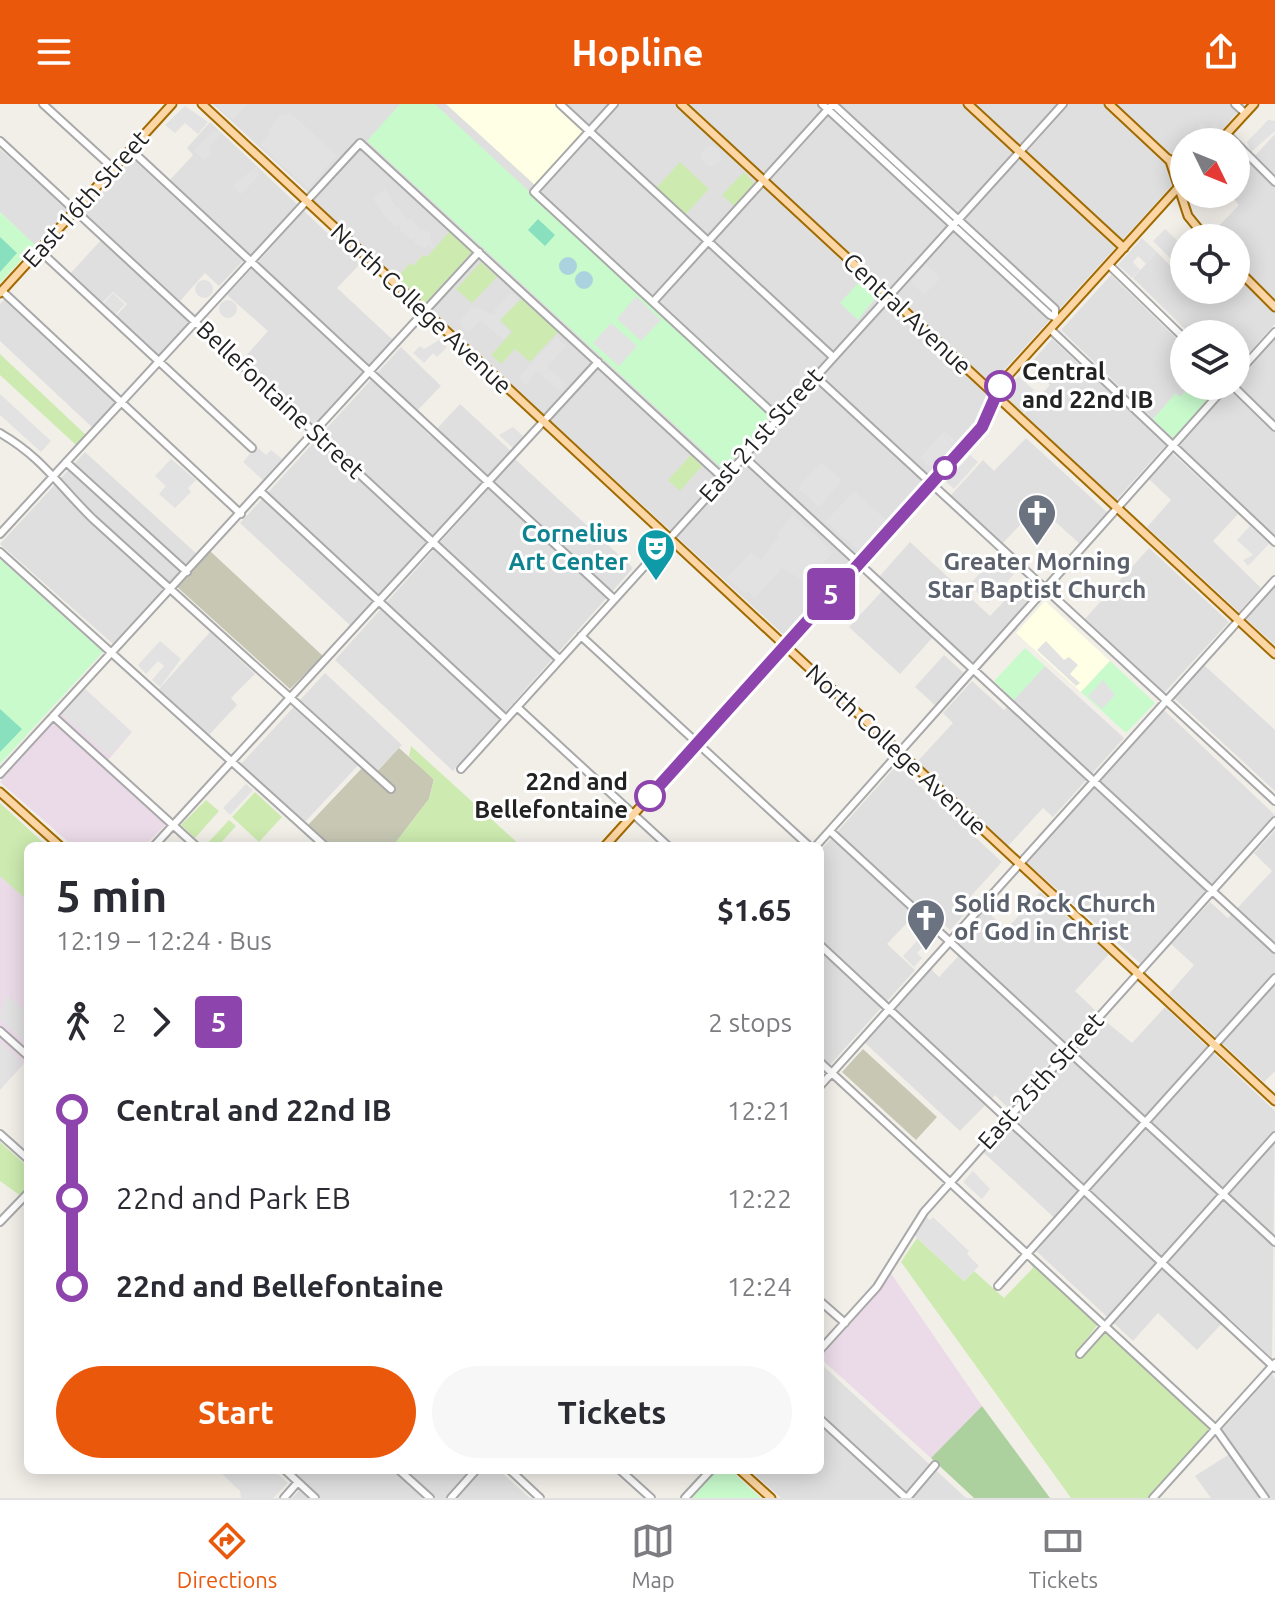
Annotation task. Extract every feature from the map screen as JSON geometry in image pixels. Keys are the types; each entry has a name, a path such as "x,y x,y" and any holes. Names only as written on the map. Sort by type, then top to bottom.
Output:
{"main road":[{"name":"East 16th Street","path":"1,292 172,104"},
{"name":"North College Avenue","path":"202,104 1275,1101"},
{"name":"Central Avenue","path":"682,104 1275,654"},
{"path":"968,104 1124,248"},
{"path":"1109,104 1170,160"},
{"path":"1232,128 1254,104"},
{"path":"1167,158 1170,164"},
{"path":"609,842 982,427 1003,381 1057,317 1109,265 1170,196"},
{"path":"1250,282 1275,307"},
{"path":"0,792 56,842"},
{"path":"744,1474 771,1498"}],"street":[{"path":"43,104 114,169"},
{"path":"560,104 832,356"},
{"path":"614,104 534,192 777,417"},
{"name":"East 21st Street","path":"461,769 1063,104"},
{"path":"1235,104 1245,113"},
{"path":"653,302 829,105 956,223 1055,309 1057,317"},
{"name":"Bellefontaine Street","path":"0,141 559,659"},
{"path":"0,534 360,143 723,478"},
{"path":"131,150 614,599"},
{"path":"1250,157 1275,182"},
{"path":"39,250 252,448"},
{"path":"0,774 479,252"},
{"path":"1109,265 1170,324"},
{"path":"1,292 241,514"},
{"path":"1050,329 1275,542"},
{"path":"1250,360 1275,332"},
{"path":"158,842 598,362"},
{"path":"815,376 1275,801"},
{"path":"820,842 1213,400"},
{"path":"1247,400 1275,427"},
{"path":"0,433 43,462 52,478 171,590 391,789"},
{"path":"743,456 1275,949"},
{"path":"66,462 187,572"},
{"path":"261,492 506,719"},
{"path":"0,552 321,842"},
{"path":"824,1081 1275,580"},
{"path":"581,636 805,842"},
{"path":"517,707 664,842"},
{"path":"53,716 192,842"},
{"name":"East 25th Street","path":"824,1346 877,1287 921,1216 1275,821"},
{"path":"830,831 1275,1242"},
{"path":"824,949 1274,1365 1158,1496"},
{"path":"998,1286 1275,978"},
{"path":"0,1031 24,1052"},
{"path":"824,1066 1216,1429 1265,1498"},
{"path":"0,1134 24,1155"},
{"path":"1080,1354 1275,1136"},
{"path":"0,1222 24,1197"},
{"path":"824,1305 845,1323"},
{"path":"824,1423 907,1498 935,1465"},
{"path":"289,1474 315,1498"},
{"path":"403,1474 430,1498"},
{"path":"451,1498 472,1474"},
{"path":"514,1474 540,1498"},
{"path":"624,1474 651,1498"},
{"path":"685,1498 707,1474"},
{"path":"284,1498 298,1482"}],"shaded area":[{"path":"213,104 1245,104 1224,128 1170,128 1170,187 993,382 978,421 785,636 312,201 313,197"},
{"path":"215,104 247,104 233,120"},
{"path":"446,104 556,104 585,130 535,185"},
{"path":"185,106 208,122 198,134 185,123 175,133 165,125"},
{"path":"289,112 337,155 308,188 260,145 282,114 286,116"},
{"path":"1268,120 1275,121 1275,131 1251,152 1250,139"},
{"path":"210,122 297,204 251,256 168,182 193,155 187,148"},
{"path":"218,130 222,133 209,147 212,152 204,160 194,151 212,132"},
{"path":"1275,134 1275,324 1250,352 1250,320 1176,320 1133,278 1157,252 1170,265 1170,304 1250,304 1250,224 1221,224 1236,208 1250,208 1250,161"},
{"path":"707,146 715,146 721,156 715,166 707,166 701,160 701,152"},
{"path":"0,149 69,210 35,245 0,212"},
{"path":"130,161 135,161 243,261 219,286 205,273 180,301 85,213"},
{"path":"256,167 259,175 241,194 233,186"},
{"path":"385,189 395,205 393,208 397,206 407,221 410,218 420,228 419,233 422,229 430,233 433,248 428,245 426,249 414,242 416,238 412,240 400,230 400,224 397,227 383,214 373,199"},
{"path":"304,211 360,264 337,288 393,340 369,366 258,262"},
{"path":"1165,229 1170,234 1170,258 1153,241"},
{"path":"1142,238 1157,252 1146,264 1138,256 1133,262 1140,270 1132,278 1118,265"},
{"path":"101,240 191,323 158,358 114,318 127,304 113,292 100,305 68,276"},
{"path":"926,264 941,278 924,295 910,281"},
{"path":"252,268 364,372 314,426 243,359 268,331 227,295"},
{"path":"1111,275 1170,332 1170,400 1153,419 1061,330"},
{"path":"200,280 208,280 213,289 211,296 200,298 195,293 195,285"},
{"path":"113,293 125,304 114,316 102,305"},
{"path":"511,293 519,299 499,321 510,332 503,340 481,320 469,332 461,326 460,321 474,306 496,316 494,311"},
{"path":"636,296 661,320 641,341 617,319"},
{"path":"4,300 117,404 94,429 0,341 0,304"},
{"path":"228,300 237,309 228,318 219,309"},
{"path":"611,323 637,346 619,366 593,343"},
{"path":"556,337 566,346 547,367 566,384 559,391 538,372 540,368 526,385 518,378"},
{"path":"1275,338 1275,537 1178,444 1218,400 1250,400 1250,366"},
{"path":"1052,339 1166,445 1116,500 1024,414 1050,385 1029,365"},
{"path":"439,340 447,347 437,357 433,353 424,363 413,353 420,346 424,349"},
{"path":"401,347 441,386 411,417 430,436 460,404 512,452 353,628 240,523"},
{"path":"1018,376 1034,390 1029,395 1034,401 1023,413 1003,395"},
{"path":"0,394 51,441 41,452 0,415"},
{"path":"513,427 523,436 513,448 499,435"},
{"path":"944,431 956,441 931,468 920,458"},
{"path":"1026,438 1109,514 1081,545 1038,506 1002,544 950,496 983,460 994,471"},
{"path":"256,446 266,455 271,450 282,459 263,480 243,462"},
{"path":"85,452 198,555 114,645 0,544"},
{"path":"1172,453 1238,514 1213,541 1261,588 1239,612 1147,527 1171,500 1149,479"},
{"path":"970,455 978,462 954,489 946,482"},
{"path":"171,459 196,480 188,488 191,492 175,508 159,494 166,486 155,476"},
{"path":"515,459 633,568 453,771 335,660"},
{"path":"821,462 842,480 819,507 798,488"},
{"path":"854,491 886,520 858,550 826,521"},
{"path":"793,515 833,552 806,582 782,568 755,598 748,592 745,594 727,578 751,552 761,560 779,536 777,533"},
{"path":"1250,526 1269,544 1248,566 1243,560 1253,555 1237,540"},
{"path":"910,542 990,616 1026,578 1041,591 973,665 878,578"},
{"path":"1149,548 1229,622 1164,693 1083,621"},
{"path":"210,551 323,656 290,689 176,586"},
{"path":"995,557 1014,574 988,603 969,585"},
{"path":"1275,587 1275,645 1246,619"},
{"path":"882,591 933,637 900,674 849,627"},
{"path":"1045,601 1110,661 1081,692 1016,633"},
{"path":"210,632 255,674 231,698 237,705 209,735 159,689"},
{"path":"160,641 181,659 160,687 152,680 164,666 158,661 146,674 138,665"},
{"path":"1046,641 1064,660 1069,657 1078,665 1070,674 1080,683 1076,686 1037,650"},
{"path":"944,655 965,674 936,706 915,687"},
{"path":"1204,665 1275,730 1275,791 1174,698"},
{"path":"1045,666 1124,738 1053,817 1043,808 1008,846 917,762 953,723 943,713 972,681 1004,710"},
{"path":"325,673 402,745 377,771 364,759 304,823 241,764"},
{"path":"1103,680 1115,695 1102,709 1088,696"},
{"path":"83,687 132,732 102,767 166,824 149,842 68,842 0,782"},
{"path":"85,689 131,732 109,756 62,714"},
{"path":"1164,710 1275,815 1141,964 1026,862"},
{"path":"399,748 434,779 429,799 396,842 327,842 308,825 363,767 373,776"},
{"path":"897,765 1002,862 971,896 977,901 950,930 923,906 887,944 915,970 829,1066 824,1061 824,847"},
{"path":"246,784 253,790 230,815 223,808"},
{"path":"0,804 25,842 24,1063 0,1090"},
{"path":"1275,830 1275,1071 1264,1082 1169,994 1194,965 1171,944 1210,902 1228,918 1272,871 1254,853"},
{"path":"1040,892 1109,954 1075,991 1096,1011 1008,1108 995,1095 960,1131 864,1042 930,968 939,977 965,949 956,939 984,908 1006,930"},
{"path":"927,930 933,936 917,953 922,958 914,967 903,956"},
{"path":"8,996 24,1010 21,1019 24,1022 24,1041 0,1019 3,1002"},
{"path":"1165,1007 1275,1111 1272,1358 1228,1317 1197,1350 1158,1313 1133,1341 1034,1249 1059,1222 983,1152 1104,1020 1132,1043"},
{"path":"0,1042 23,1063 0,1089"},
{"path":"863,1049 937,1117 916,1140 842,1072"},
{"path":"973,1171 990,1189 982,1199 963,1182"},
{"path":"925,1216 930,1220 933,1217 969,1251 967,1254 979,1266 964,1281 914,1235"},
{"path":"890,1272 982,1406 931,1458 824,1362 824,1353 880,1290"},
{"path":"824,1367 966,1498 781,1498 754,1474 824,1474"},
{"path":"1272,1374 1275,1379 1275,1498 1211,1498 1195,1476 1236,1450 1222,1430"},
{"path":"222,1474 278,1474 288,1483 273,1498 241,1498 240,1491"},
{"path":"296,1474 503,1474 530,1498 292,1498 306,1483"}],"green space":[{"path":"400,104 435,104 772,417 724,470 367,141"},
{"path":"680,162 709,189 685,215 656,188"},
{"path":"744,172 755,184 734,206 722,195"},
{"path":"0,212 35,245 0,283"},
{"path":"538,219 555,235 545,246 528,230"},
{"path":"449,232 472,252 425,304 397,278 410,263 413,266 423,255 427,257"},
{"path":"0,237 17,253 0,272"},
{"path":"481,262 497,277 472,303 456,289"},
{"path":"860,281 877,296 858,320 840,303"},
{"path":"521,299 558,332 530,362 515,349 501,364 491,355 512,332 500,320"},
{"path":"0,354 86,435 76,445 0,375"},
{"path":"1170,400 1207,400 1173,438 1153,419"},
{"path":"691,455 702,466 680,491 668,480"},
{"path":"0,559 103,652 0,764"},
{"path":"1025,648 1045,666 1014,700 994,681"},
{"path":"1110,661 1155,703 1126,733 1081,692"},
{"path":"0,709 22,729 0,752"},
{"path":"411,746 517,842 396,842 429,799 434,780 409,756"},
{"path":"255,792 282,817 259,842 232,817"},
{"path":"206,800 219,811 195,838 181,825"},
{"path":"0,803 43,842 24,842 24,897 0,876"},
{"path":"229,820 236,826 222,842 209,842"},
{"path":"0,1142 24,1163 24,1193 21,1196 0,1181"},
{"path":"917,1238 964,1281 974,1271 1004,1298 1033,1268 1027,1258 1098,1324 1077,1352 1082,1358 1106,1332 1207,1424 1210,1431 1151,1498 1071,1498 901,1262"},
{"path":"982,1406 1050,1498 974,1498 931,1458"},
{"path":"712,1474 734,1474 761,1498 691,1498"}],"water":[{"path":"568,257 577,266 568,275 559,266"},
{"path":"580,271 588,271 593,280 591,287 580,289 575,284 575,276"}],"bus line":[{"name":"5","path":"650,796 982,427 1000,386"}],"place":[{"name":"Central and 22nd IB","path":"1000,386"},
{"name":"Greater Morning Star Baptist Church","path":"1037,547"},
{"name":"Cornelius Art Center","path":"656,582"},
{"name":"22nd and Bellefontaine","path":"650,796"},
{"name":"Solid Rock Church of God in Christ","path":"926,952"}]}
